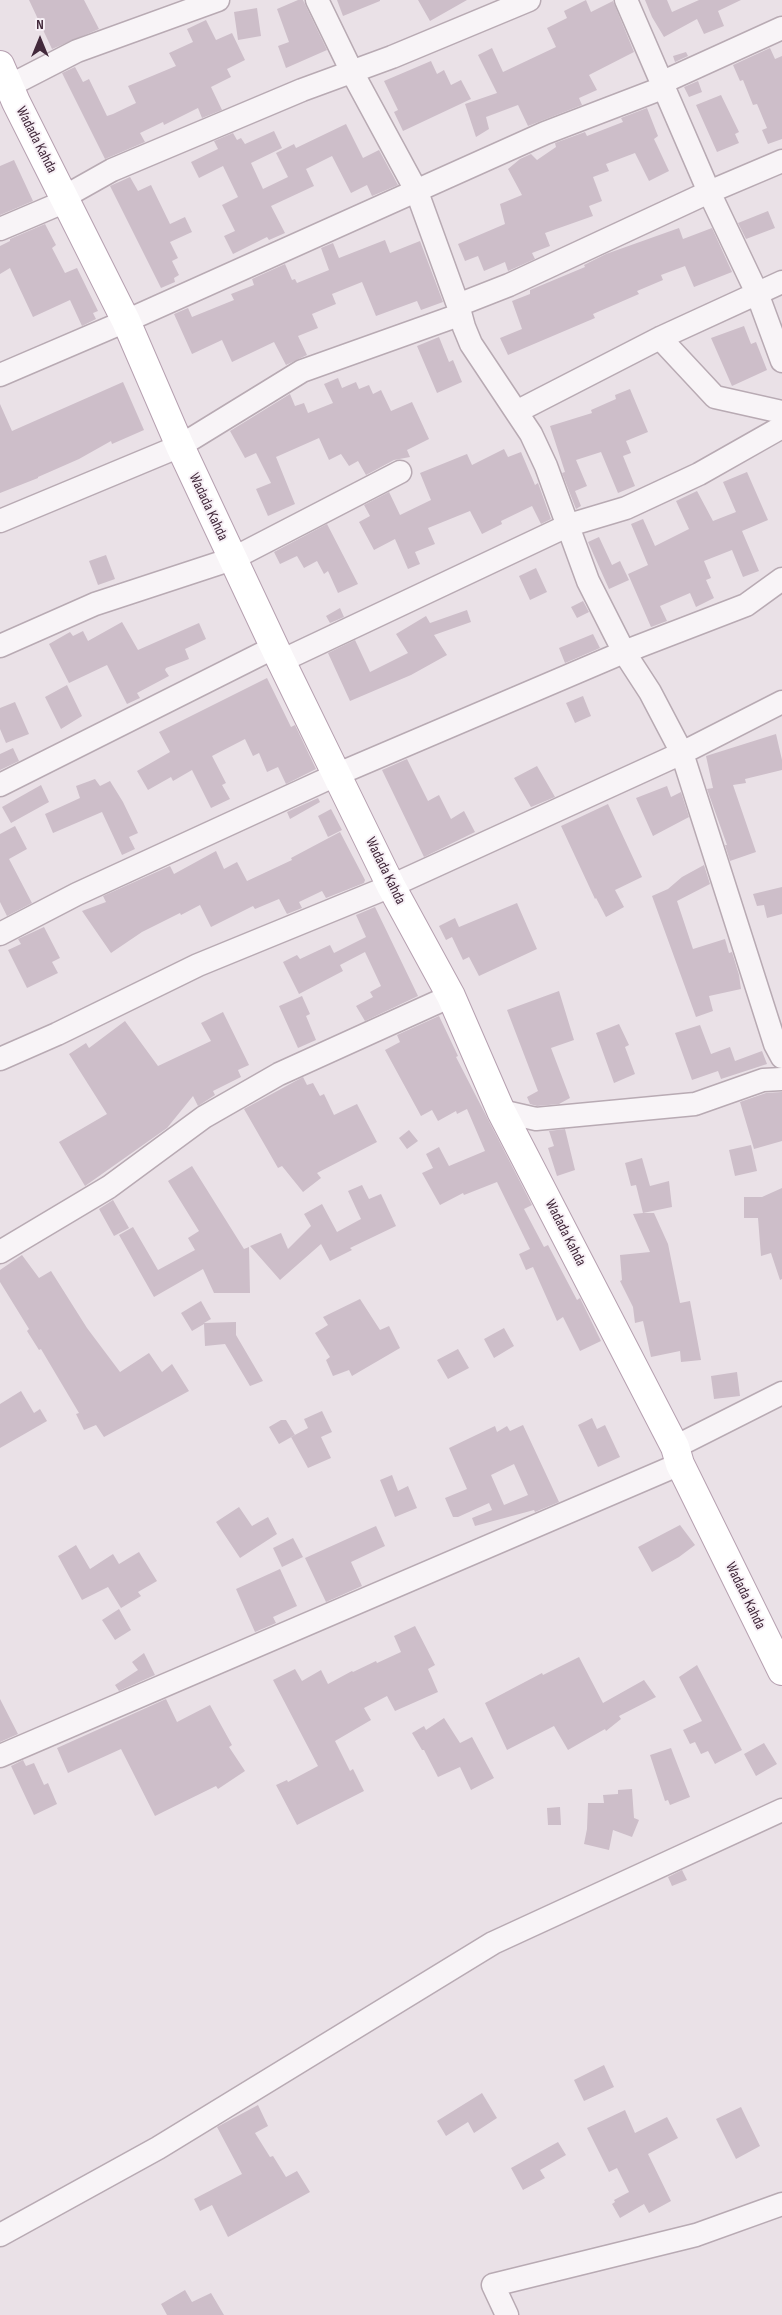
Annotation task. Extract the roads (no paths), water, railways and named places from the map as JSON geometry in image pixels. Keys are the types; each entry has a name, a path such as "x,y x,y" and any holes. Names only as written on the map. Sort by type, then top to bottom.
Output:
{"main road":[{"name":"Wadada Kahda","path":"6,90 65,199 126,321 180,446 278,654 391,886 451,996 501,1111 678,1456 782,1671"}],"street":[{"path":"6,90 77,51 218,0"},
{"path":"317,0 352,72 418,192 471,344 518,411 546,466 588,581 624,652 650,692 682,753 775,1044 782,1058"},
{"path":"0,229 65,199 112,170 302,90 352,72 529,0"},
{"path":"626,0 709,192 757,293 782,361"},
{"path":"0,375 418,192 544,133 663,85 782,28"},
{"path":"0,521 180,446 302,371 459,310 709,192 782,161"},
{"path":"518,411 660,338 782,282"},
{"path":"660,338 716,397 782,412"},
{"path":"0,785 278,654 569,525 626,508 699,474 782,427"},
{"path":"0,646 95,604 232,559 400,472"},
{"path":"0,934 77,894 338,774 624,652 746,605 782,579"},
{"path":"0,1059 57,1034 198,966 391,886 682,753 782,702"},
{"path":"0,1252 109,1187 204,1117 279,1074 451,996"},
{"path":"501,1111 536,1119 695,1104 763,1080 782,1079"},
{"path":"0,1756 678,1456 782,1393"},
{"path":"0,2236 158,2148 493,1943 782,1810"},
{"path":"507,2315 493,2285 696,2235 782,2204"}]}
